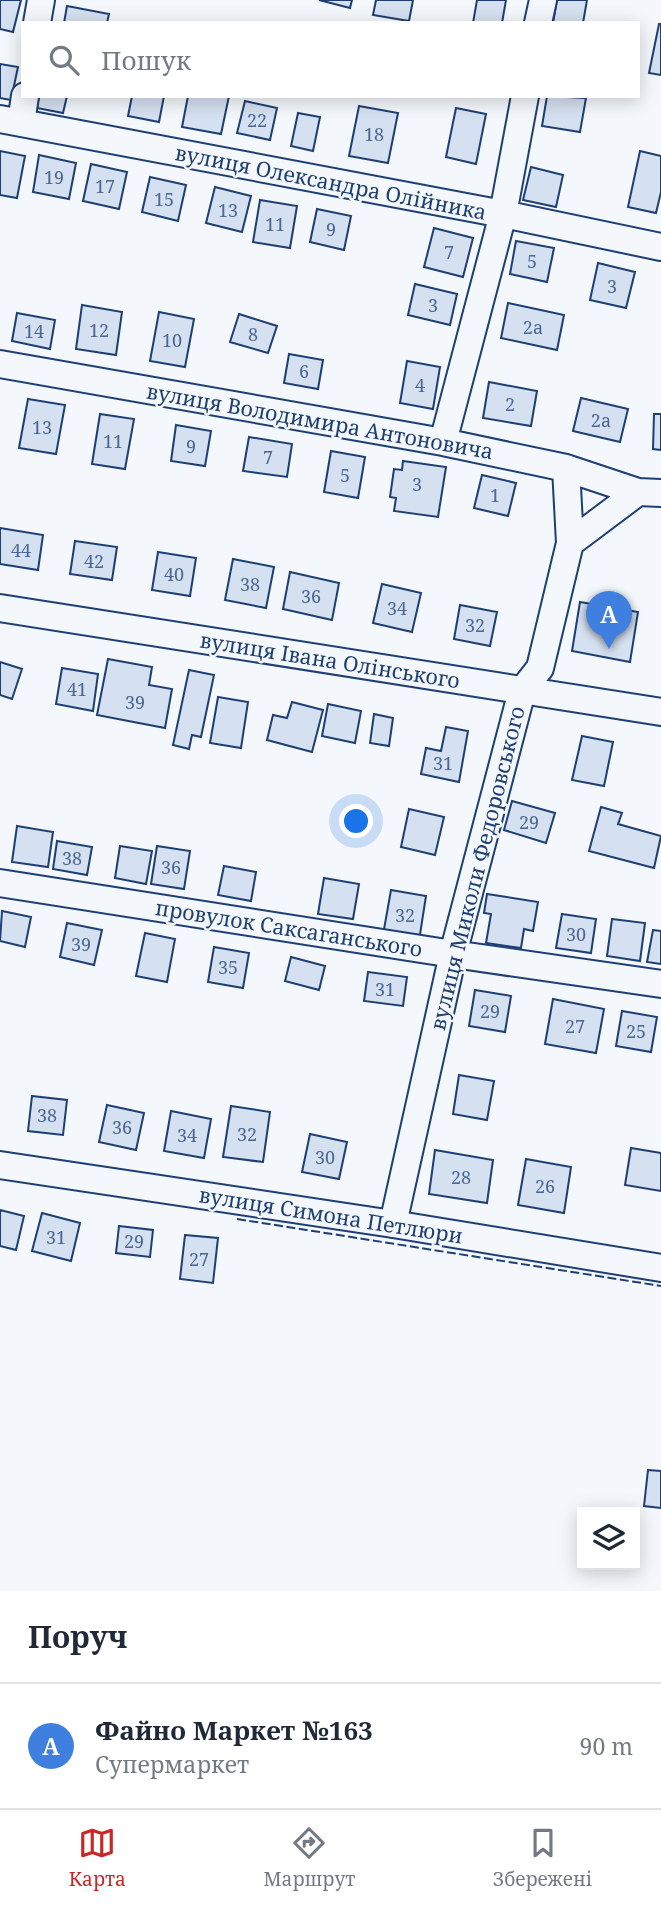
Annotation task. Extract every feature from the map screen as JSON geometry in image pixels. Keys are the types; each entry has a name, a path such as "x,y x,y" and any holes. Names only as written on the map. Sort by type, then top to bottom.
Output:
{"street":[{"path":"37,21 41,0"},
{"path":"538,21 542,0"},
{"path":"10,121 24,98"},
{"path":"443,442 503,214 525,98"},
{"name":"вулиця Олександра Олійника","path":"10,121 503,214 661,247"},
{"name":"вулиця Володимира Антоновича","path":"0,364 443,442 566,468 649,492"},
{"name":"вулиця Миколи Федоровського","path":"393,1224 453,954 522,691 540,668 570,543 566,468"},
{"path":"570,543 649,492"},
{"name":"вулиця Івана Олінського","path":"0,608 661,712"},
{"name":"провулок Саксаганського","path":"0,883 661,984"},
{"name":"вулиця Симона Петлюри","path":"0,1165 393,1224 661,1268"}],"building":[{"path":"0,0 21,0 13,32 0,29"},
{"path":"319,0 352,0 350,8"},
{"path":"376,0 413,0 409,21 373,15"},
{"path":"477,0 506,0 502,21 473,21"},
{"path":"557,0 587,0 583,21 553,21"},
{"path":"67,6 109,14 107,21 64,21"},
{"path":"661,24 661,75 649,73"},
{"path":"0,64 18,67 11,100 0,98"},
{"path":"39,98 67,98 63,113 37,108"},
{"path":"132,98 164,98 159,122 128,116"},
{"path":"188,98 229,98 221,134 182,127"},
{"path":"547,98 586,98 580,132 542,126"},
{"path":"245,101 277,108 270,140 237,133"},
{"path":"359,106 398,113 388,163 349,156"},
{"path":"456,108 486,114 476,164 446,157"},
{"path":"298,113 320,117 313,151 291,146"},
{"path":"0,151 25,156 17,198 0,195"},
{"path":"640,151 661,156 661,192 656,213 628,207"},
{"path":"39,155 76,163 69,199 33,192"},
{"path":"91,164 127,172 119,209 83,201"},
{"path":"531,167 563,175 556,207 523,200"},
{"path":"150,177 186,185 178,221 142,212"},
{"path":"215,187 251,196 242,232 206,223"},
{"path":"260,200 297,206 290,248 253,242"},
{"path":"317,209 351,216 344,250 310,242"},
{"path":"434,228 473,238 463,277 424,267"},
{"path":"516,241 554,248 547,282 510,274"},
{"path":"598,263 635,272 626,308 590,300"},
{"path":"415,284 457,294 450,325 408,315"},
{"path":"508,303 564,315 557,350 501,338"},
{"path":"82,305 122,312 116,355 76,349"},
{"path":"159,312 194,319 185,367 150,361"},
{"path":"17,313 55,320 50,349 12,341"},
{"path":"239,314 277,326 268,353 230,342"},
{"path":"289,354 323,360 318,389 284,383"},
{"path":"407,361 440,367 433,409 400,403"},
{"path":"489,382 537,391 531,426 483,418"},
{"path":"581,398 628,409 620,442 573,431"},
{"path":"28,399 65,405 56,454 19,448"},
{"path":"100,414 134,419 125,469 92,464"},
{"path":"654,414 661,414 661,450 653,449"},
{"path":"176,425 211,431 205,466 171,461"},
{"path":"249,437 292,444 287,477 243,471"},
{"path":"331,451 365,457 358,498 324,492"},
{"path":"403,461 446,467 438,517 394,511 396,498 390,497 394,469 402,470"},
{"path":"482,475 516,483 508,516 474,508"},
{"path":"0,528 43,535 38,570 0,564"},
{"path":"75,541 117,547 112,580 70,574"},
{"path":"158,552 196,558 190,596 152,590"},
{"path":"233,559 274,567 266,608 225,600"},
{"path":"290,572 339,583 332,620 283,609"},
{"path":"382,584 421,593 412,632 373,623"},
{"path":"580,602 638,612 630,662 572,651"},
{"path":"460,605 497,612 490,646 454,639"},
{"path":"108,659 152,667 149,685 172,689 165,728 97,715"},
{"path":"0,662 22,669 12,699 0,695"},
{"path":"62,668 98,674 93,711 56,704"},
{"path":"189,670 214,675 201,737 192,735 189,749 173,745"},
{"path":"218,697 248,702 241,748 210,743"},
{"path":"292,702 323,710 312,752 267,740 273,715 287,718"},
{"path":"328,704 361,711 355,743 322,736"},
{"path":"374,714 393,718 389,746 370,743"},
{"path":"446,727 468,731 459,782 421,774 426,748 441,751"},
{"path":"582,736 613,742 604,786 572,780"},
{"path":"512,801 555,813 546,843 504,830"},
{"path":"601,807 622,813 618,824 661,836 654,868 589,851"},
{"path":"409,809 444,817 435,855 401,847"},
{"path":"17,826 53,832 48,867 12,862"},
{"path":"57,841 92,847 87,875 53,869"},
{"path":"120,846 152,851 146,884 115,878"},
{"path":"157,846 190,851 184,889 151,884"},
{"path":"224,866 256,872 251,901 218,895"},
{"path":"324,878 359,884 353,919 318,914"},
{"path":"391,890 426,896 419,941 383,935"},
{"path":"487,894 538,902 533,931 524,929 521,948 486,943 491,914 484,913"},
{"path":"2,911 31,917 25,947 0,941"},
{"path":"562,914 596,919 591,953 556,948"},
{"path":"612,919 645,923 640,961 607,956"},
{"path":"67,923 102,930 94,965 60,957"},
{"path":"653,930 661,931 661,964 647,962"},
{"path":"145,933 175,939 167,982 136,976"},
{"path":"214,947 249,953 243,988 208,982"},
{"path":"291,957 325,966 319,990 285,981"},
{"path":"368,972 407,977 403,1006 364,1001"},
{"path":"475,990 511,996 505,1032 469,1026"},
{"path":"553,999 604,1009 596,1053 545,1044"},
{"path":"622,1011 657,1017 651,1052 616,1046"},
{"path":"459,1075 494,1081 487,1120 453,1114"},
{"path":"32,1096 67,1100 63,1135 28,1131"},
{"path":"107,1105 144,1113 136,1150 99,1142"},
{"path":"231,1106 270,1112 263,1162 223,1157"},
{"path":"171,1111 211,1119 204,1158 164,1151"},
{"path":"310,1134 347,1142 339,1179 302,1172"},
{"path":"631,1148 661,1153 661,1191 625,1185"},
{"path":"435,1150 493,1160 487,1203 429,1194"},
{"path":"526,1159 571,1167 564,1213 518,1205"},
{"path":"0,1210 24,1216 16,1250 0,1246"},
{"path":"42,1213 80,1223 71,1261 32,1251"},
{"path":"119,1226 153,1230 150,1257 116,1253"},
{"path":"185,1235 218,1238 213,1283 180,1279"},
{"path":"648,1470 661,1471 661,1508 644,1506"}],"fence":[{"path":"237,1219 661,1286"}],"place":[{"name":"Файно Маркет №163","path":"609,649"}]}
